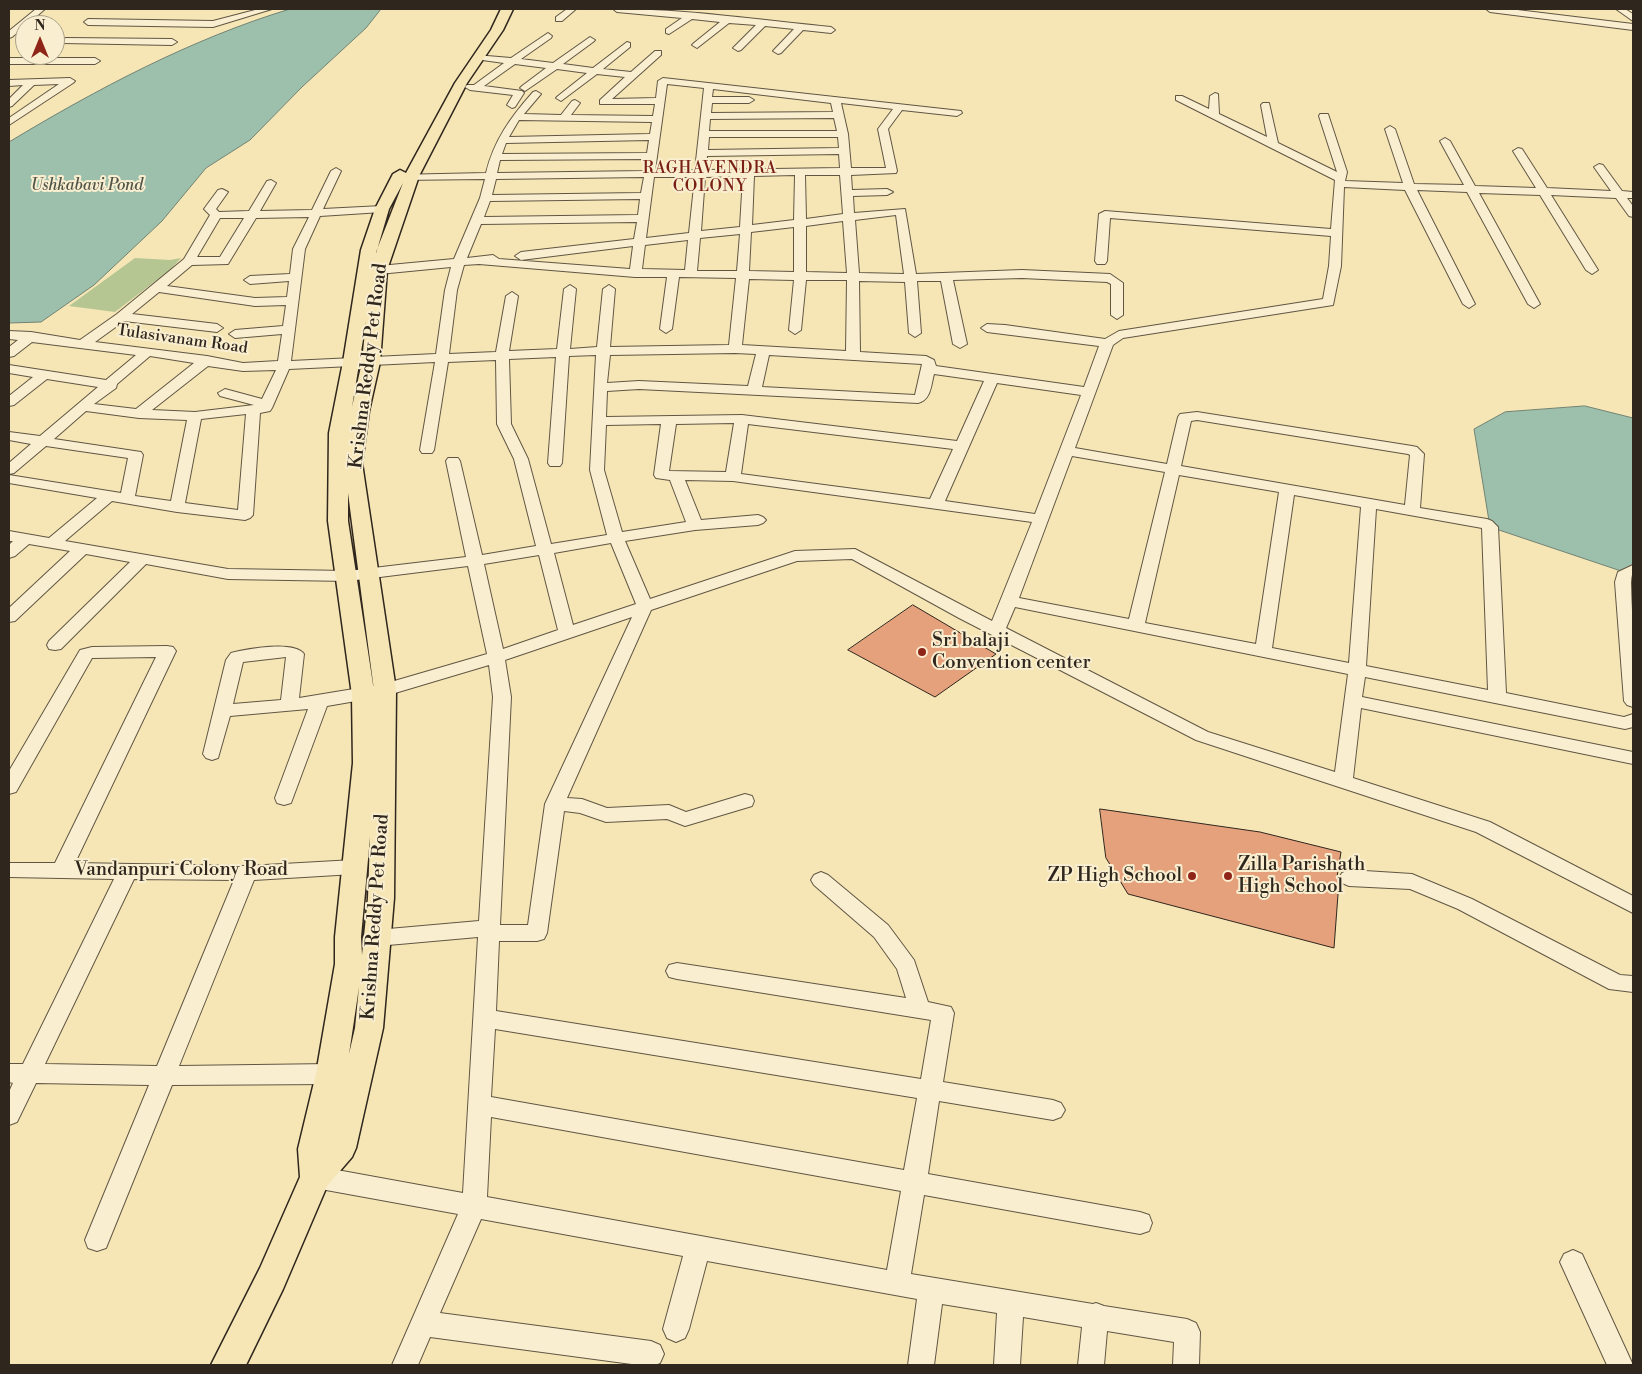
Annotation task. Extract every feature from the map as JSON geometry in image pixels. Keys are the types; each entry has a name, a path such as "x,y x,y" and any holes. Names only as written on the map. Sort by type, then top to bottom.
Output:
{"main road":[{"name":"Krishna Reddy Pet Road","path":"314,1177 312,1149 331,1074 349,964 348,937 365,763 363,695 348,576 338,521 338,433 362,362 379,270 406,176 449,84 495,16 496,9"},
{"name":"Krishna Reddy Pet Road","path":"314,1177 341,1148 369,1028 381,898 385,690 353,463 360,410 369,250 382,208 469,86 478,58 497,30 507,9"},
{"path":"228,1365 272,1278 314,1177"}],"street":[{"path":"9,35 41,9"},
{"path":"88,22 213,24 268,9"},
{"path":"559,19 572,9"},
{"path":"617,9 831,30"},
{"path":"1490,9 1633,27"},
{"path":"1620,9 1633,18"},
{"path":"98,13 63,43 172,42"},
{"path":"669,31 690,16"},
{"path":"697,45 727,20"},
{"path":"738,48 763,23"},
{"path":"778,51 801,27"},
{"path":"469,86 512,62 548,36"},
{"path":"525,88 590,40"},
{"path":"561,98 627,45"},
{"path":"658,53 604,102 660,101"},
{"path":"478,58 632,75"},
{"path":"65,59 95,61"},
{"path":"13,83 37,65"},
{"path":"9,122 70,81 13,83"},
{"path":"635,273 663,81 957,113"},
{"path":"9,104 32,82"},
{"path":"469,86 519,93 512,105"},
{"path":"691,273 708,86"},
{"path":"427,450 451,290 458,264 478,221 486,198 495,157 502,140 516,117 536,94"},
{"path":"1214,115 1215,96"},
{"path":"1179,98 1340,181 1410,186 1633,195"},
{"path":"707,100 836,100"},
{"path":"836,100 843,134 846,171 853,277 853,355"},
{"path":"564,118 575,103"},
{"path":"1266,105 1273,146"},
{"path":"406,176 892,171 883,129 886,122 899,107"},
{"path":"9,108 30,109"},
{"path":"705,116 838,116"},
{"path":"996,628 1010,601 1106,343 1119,334 1329,302 1335,266 1342,172 1324,116"},
{"path":"516,117 658,119"},
{"path":"1390,129 1410,186 1469,304"},
{"path":"704,134 843,134"},
{"path":"502,140 655,136"},
{"path":"1446,141 1534,304"},
{"path":"702,152 844,151"},
{"path":"1518,151 1592,270"},
{"path":"495,157 652,156"},
{"path":"1599,167 1633,214"},
{"path":"9,479 177,507 245,515 260,406 284,366 299,249 336,171"},
{"path":"735,349 743,274 749,172"},
{"path":"795,330 800,276 800,172"},
{"path":"189,261 224,261 271,183"},
{"path":"222,192 210,209 216,215 317,213 382,208"},
{"path":"847,193 887,192"},
{"path":"486,198 646,196"},
{"path":"379,270 458,264 901,211 911,278 915,334"},
{"path":"1101,261 1105,214 1337,233"},
{"path":"83,344 121,318 189,261 216,215"},
{"path":"478,221 643,218"},
{"path":"481,261 635,273 911,278 1022,274 1110,278 1117,283 1117,315"},
{"path":"666,329 674,273"},
{"path":"946,276 960,344"},
{"path":"250,280 295,277"},
{"path":"158,288 256,302 292,301"},
{"path":"555,463 570,289"},
{"path":"377,938 489,930 537,933 555,804 645,606 616,538 597,470 600,387 609,289"},
{"path":"512,296 502,356 504,424 521,459 567,633"},
{"path":"121,318 218,328"},
{"path":"987,328 1106,343"},
{"path":"235,334 289,329"},
{"name":"Tulasivanam Road","path":"9,335 31,336 207,360 244,367 603,351 735,349 926,360 929,363 929,369"},
{"path":"9,353 31,336"},
{"path":"754,391 763,350"},
{"path":"9,470 147,352"},
{"path":"139,414 207,360"},
{"path":"9,368 111,384"},
{"path":"600,387 638,385 918,399 921,397 929,369 1088,392"},
{"path":"9,402 46,374"},
{"path":"935,506 992,378"},
{"path":"225,393 260,406"},
{"path":"83,407 139,414 195,416 260,406"},
{"path":"177,507 195,416"},
{"path":"1136,625 1186,418 1190,416 1412,450 1417,454 1412,511"},
{"path":"599,421 742,419 962,446"},
{"path":"734,477 742,419"},
{"path":"670,421 661,475 734,477 1041,519"},
{"path":"9,436 136,456 126,499"},
{"path":"1067,451 1483,522 1490,527 1497,697"},
{"path":"405,1365 474,1207 502,697 496,657 453,461"},
{"path":"676,476 695,525"},
{"path":"1263,652 1287,490"},
{"path":"53,543 108,496"},
{"path":"1343,781 1357,670 1369,504"},
{"path":"9,536 228,574 348,576 474,561 695,525 758,520"},
{"path":"9,553 27,538"},
{"path":"9,617 82,549"},
{"path":"222,711 320,702 385,690 496,657 795,556 855,554 1202,736 1482,827 1633,905"},
{"path":"55,645 143,558"},
{"path":"1633,570 1624,575 1623,582 1633,701"},
{"path":"1010,601 1625,723 1633,720"},
{"path":"9,787 86,654 92,652 167,651 61,871"},
{"path":"212,754 235,660 242,655 287,651 295,654 289,705"},
{"path":"1354,701 1633,758"},
{"path":"284,798 320,702"},
{"path":"555,804 582,806 606,816 669,812 685,819 745,801"},
{"name":"Vandanpuri Colony Road","path":"9,870 247,872 354,866"},
{"path":"9,1115 19,1073 128,872"},
{"path":"97,1240 247,872"},
{"path":"1349,878 1412,882 1465,904 1617,983 1633,984"},
{"path":"821,880 882,931 907,966 920,1010"},
{"path":"677,970 943,1013 897,1284"},
{"path":"484,1018 1054,1110"},
{"path":"19,1073 164,1076 331,1074"},
{"path":"479,1105 1140,1223"},
{"path":"314,1177 897,1284 1096,1315 1187,1332 1186,1365"},
{"path":"676,1329 698,1248"},
{"path":"1573,1262 1620,1365"},
{"path":"921,1365 931,1289"},
{"path":"1006,1365 1011,1302"},
{"path":"1092,1365 1096,1315"},
{"path":"422,1323 651,1354"}],"shaded area":[{"path":"135,258 170,260 181,258 170,270 115,312 69,306"}],"water":[{"name":"Ushkabavi Pond","path":"290,9 381,9 366,28 302,87 250,140 206,168 162,221 94,285 41,322 9,323 9,142 76,103 145,67 217,35"},
{"path":"1585,406 1633,418 1633,575 1490,527 1474,429 1505,412"}],"building":[{"name":"Sri balaji Convention center","path":"913,605 996,654 935,697 848,650"},
{"name":"Zilla Parishath High School","path":"1100,809 1260,832 1341,852 1337,877 1339,881 1334,948 1128,894 1106,858"}],"place":[{"name":"Sri balaji Convention center","path":"922,652"},
{"name":"ZP High School","path":"1192,876"},
{"name":"Zilla Parishath High School","path":"1228,876"}],"district":[{"name":"RAGHAVENDRA COLONY","path":"710,178"}]}
